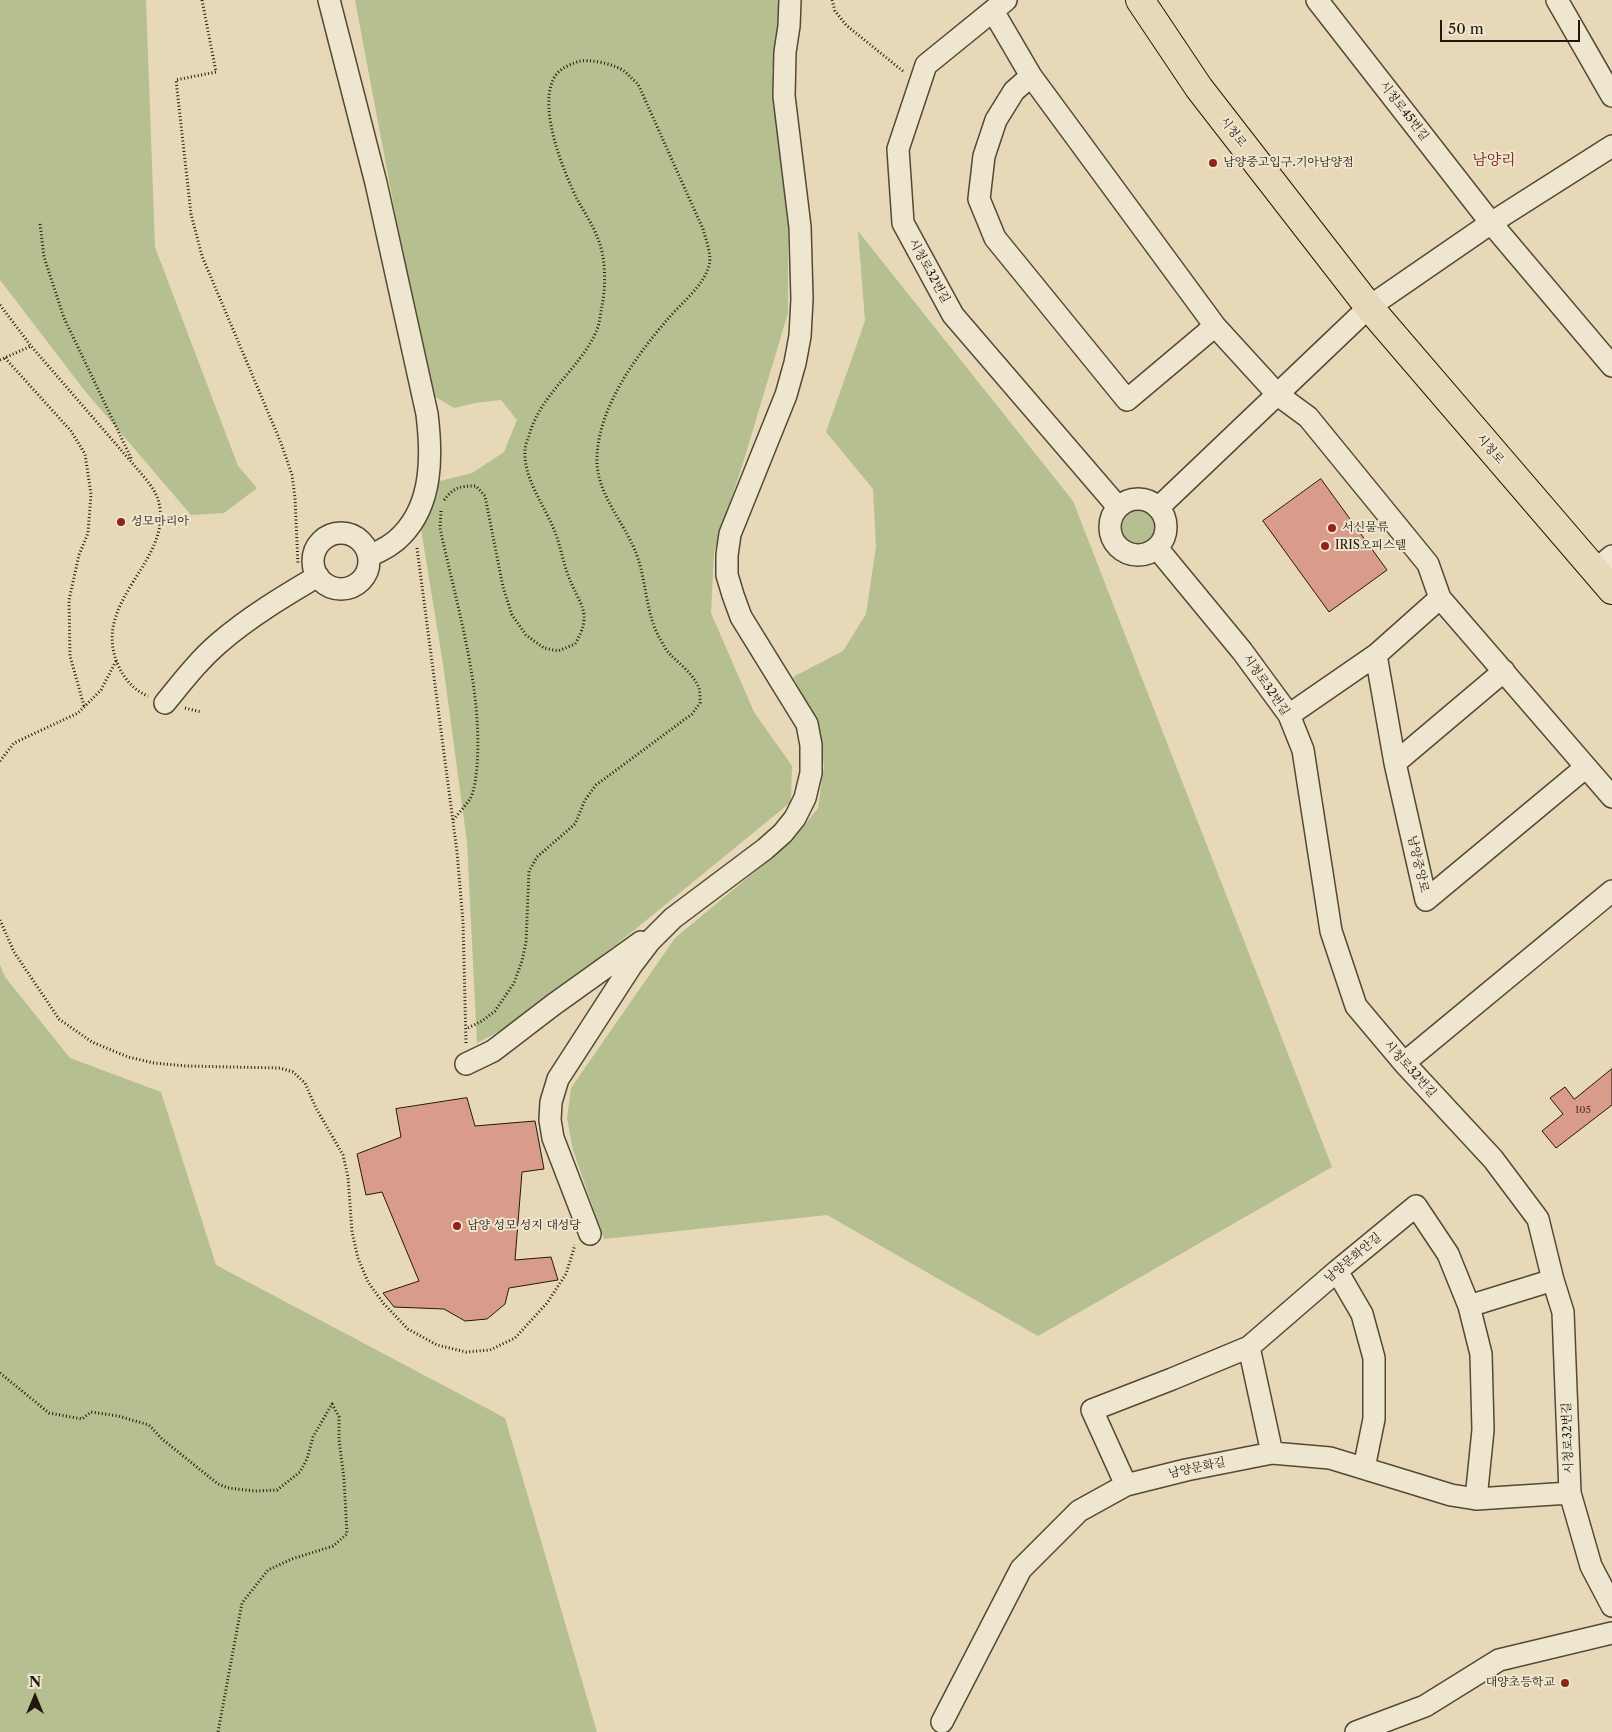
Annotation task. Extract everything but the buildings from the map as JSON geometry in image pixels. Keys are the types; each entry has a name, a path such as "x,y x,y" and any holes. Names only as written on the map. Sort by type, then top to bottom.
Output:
{"main road":[{"name":"시청로","path":"1140,0 1199,88 1369,307 1606,572"}],"street":[{"path":"329,0 376,183 427,414 431,461 428,482 413,522 401,536 387,547 369,556"},
{"path":"466,1064 493,1051 765,849 783,833 795,818 805,798 811,773 811,745 806,724 741,617 727,575 730,534 786,395 800,336 802,298 800,227 784,96 785,52 790,0"},
{"name":"시청로45번길","path":"1317,0 1492,223 1612,366"},
{"path":"1557,0 1612,96"},
{"name":"시청로32번길","path":"1118,507 953,315 903,223 898,149 926,65 999,6 1032,76 1215,326 1278,395 1308,417 1428,564 1440,598 1612,797"},
{"path":"1032,76 1014,91 996,120 984,156 980,199 995,238 1127,400 1215,326"},
{"path":"1158,508 1369,307 1492,223 1612,146"},
{"path":"1134,500 1151,503 1158,508 1166,524 1162,541 1157,548 1149,553 1140,555 1130,554 1122,550 1115,543 1111,534 1110,524 1118,507 1134,500"},
{"path":"335,533 344,533 353,535 361,540 369,556 369,566 360,582 352,587 333,588 324,583 318,576 314,568 315,550 327,536 335,533"},
{"name":"시청로32번길","path":"1157,548 1242,651 1289,715 1303,750 1331,931 1356,1006 1404,1063 1494,1159 1538,1219 1563,1312 1570,1493 1591,1566 1612,1606"},
{"path":"165,703 195,667 219,643 246,622 318,576"},
{"path":"1289,715 1376,655 1440,598"},
{"name":"남양중앙로","path":"1376,655 1395,763 1426,900 1586,767"},
{"path":"1395,763 1504,672"},
{"path":"1404,1063 1612,891"},
{"path":"590,1234 553,1138 550,1120 551,1102 558,1079 626,974 650,941 673,918"},
{"name":"남양문화안길","path":"1126,1486 1092,1410 1249,1347 1337,1270 1416,1206 1448,1254 1469,1306 1481,1354 1483,1430 1476,1500"},
{"path":"1337,1270 1362,1314 1374,1358 1374,1419 1364,1468"},
{"path":"1469,1306 1553,1280"},
{"path":"1249,1347 1272,1453"},
{"name":"남양문화길","path":"942,1722 1021,1569 1079,1511 1126,1486 1186,1470 1272,1453 1330,1458 1451,1495 1476,1500 1570,1493"},
{"path":"1356,1732 1425,1706 1499,1660 1612,1633"}],"path":[{"path":"202,0 216,72 176,80 191,214 202,256 281,443 292,475 297,529 298,588"},
{"path":"832,0 835,11 846,25 904,72"},
{"path":"453,820 470,798 476,777 478,752 476,708 470,665 440,528 442,503 451,491 463,486 476,486 485,496 503,586 512,616 526,635 544,648 558,651 575,644 582,632 585,618 568,575 556,534 528,471 525,450 531,428 546,399 582,355 597,331 605,276 599,240 576,197 553,139 550,91 554,78 566,66 581,61 599,62 622,70 638,84 702,229 709,252 709,266 699,284 666,320 622,380 602,425 597,456 599,480 609,503 634,547 641,567 650,616 658,636 668,652 692,676 699,688 700,703 692,714 596,785 585,800 575,824 537,857 529,870 526,942 522,961 514,982 495,1011 482,1021 466,1029"},
{"path":"40,224 44,257 64,318 134,465"},
{"path":"0,306 31,346 150,484 159,502 160,519 149,556 115,617 113,651 123,676 139,693 165,703 201,712"},
{"path":"0,360 31,346"},
{"path":"5,358 71,431 85,454 91,494 88,533 78,554 69,600 70,656 84,706"},
{"path":"413,522 453,820 463,922 466,1064"},
{"path":"0,761 14,743 78,712 101,690 116,661"},
{"path":"0,920 14,952 59,1019 92,1042 128,1056 154,1063 186,1066 280,1068 293,1072 305,1083 316,1108 343,1154 348,1177 352,1232 358,1258 368,1282 384,1304 408,1329 436,1345 466,1352 482,1351 490,1350 515,1338 547,1303 566,1274 575,1245 580,1207"},
{"path":"0,1373 49,1413 82,1419 92,1412 118,1416 149,1426 162,1439 218,1484 228,1488 255,1491 277,1490 300,1472 307,1459 313,1437 332,1404 339,1417 339,1440 348,1534 333,1546 292,1559 268,1570 242,1603 218,1732"}],"green space":[{"path":"0,0 146,0 155,247 238,466 257,488 224,513 191,515 85,391 0,280"},
{"path":"355,0 781,0 772,74 788,188 788,313 714,552 711,613 754,712 792,766 791,802 519,1021 477,1043 467,842 443,664 420,523 436,482 472,473 504,452 517,420 501,400 454,408 429,393"},
{"path":"858,231 1073,501 1332,1167 1038,1336 827,1215 604,1239 573,1150 567,1118 571,1088 675,938 792,841 818,808 824,766 819,728 793,677 843,651 866,614 876,547 873,489 826,432 865,321"},
{"path":"1138,509 1150,515 1156,527 1150,539 1138,545 1126,539 1120,527 1126,515"},
{"path":"0,965 5,977 70,1058 161,1092 216,1265 505,1418 597,1732 0,1732"}],"place":[{"name":"남양중고입구.기아남양점","path":"1213,163"},
{"name":"성모마리아","path":"121,522"},
{"name":"서신물류","path":"1332,528"},
{"name":"IRIS오피스텔","path":"1325,546"},
{"name":"남양 성모 성지 대성당","path":"457,1226"},
{"name":"대양초등학교","path":"1565,1683"}],"district":[{"name":"남양리","path":"1494,161"}]}
